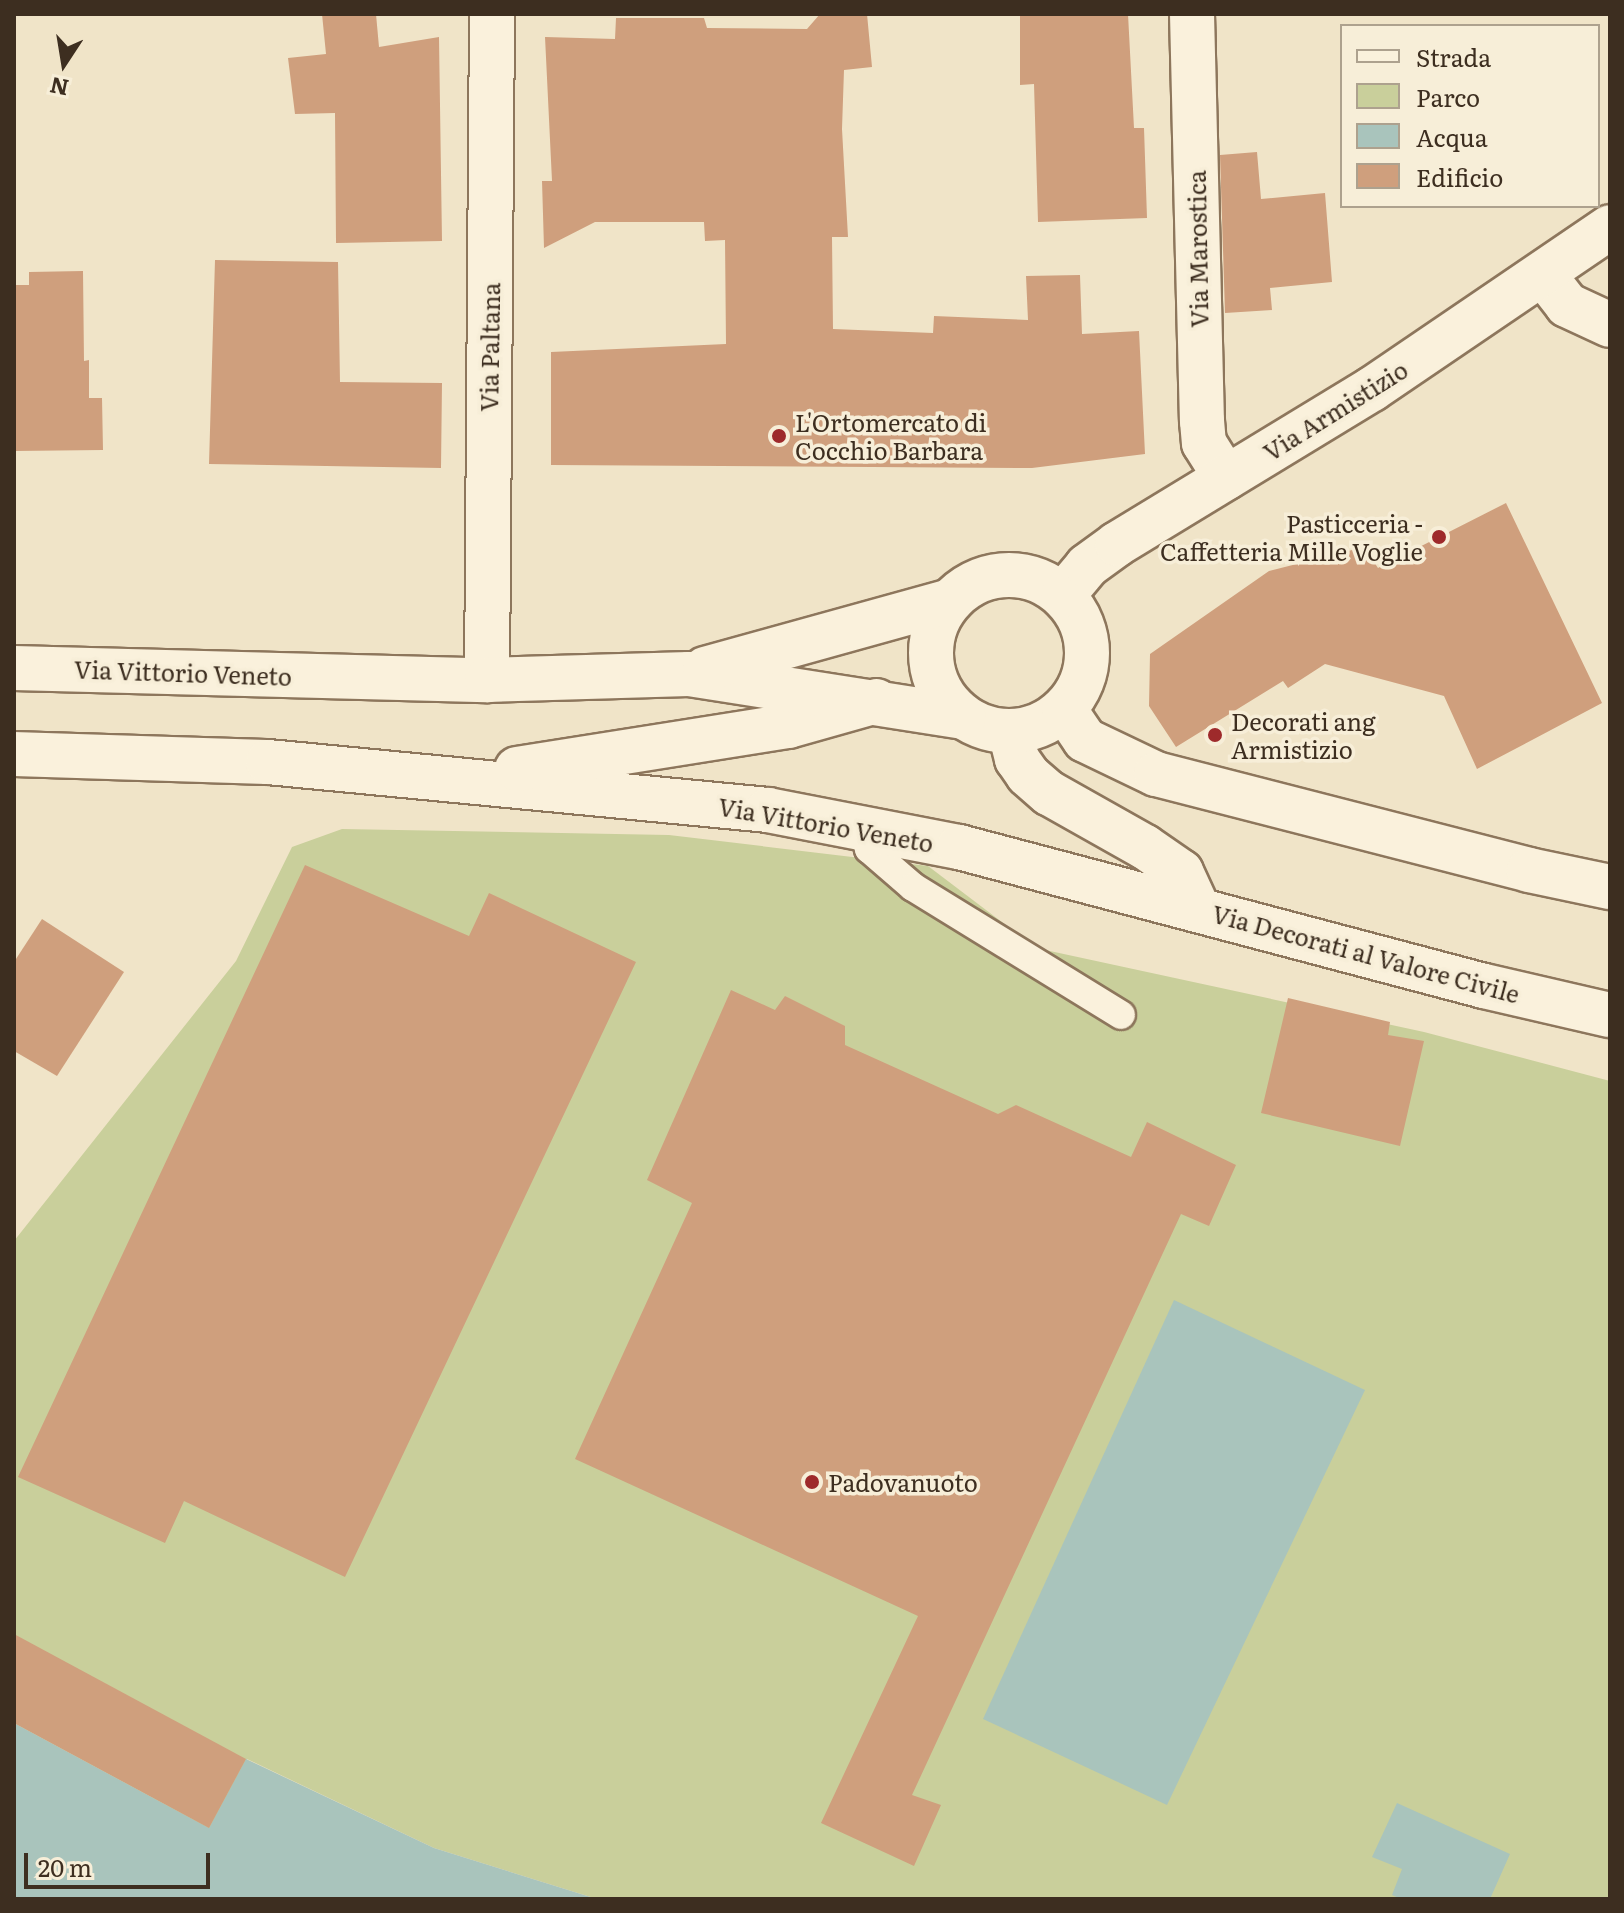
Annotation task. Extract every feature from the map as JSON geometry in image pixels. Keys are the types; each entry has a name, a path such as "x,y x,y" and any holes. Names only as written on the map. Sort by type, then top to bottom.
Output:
{"street":[{"name":"Via Paltana","path":"487,680 492,14"},
{"name":"Via Marostica","path":"1192,14 1202,421 1204,443 1226,478"},
{"name":"Via Armistizio","path":"1063,595 1087,566 1117,544 1372,389 1610,227"},
{"path":"1543,274 1567,305 1610,325"},
{"path":"1003,575 1045,582 1063,595 1079,615 1087,639 1087,664 1080,689 1064,709 1039,726 1010,731 986,728 964,717 945,698 933,675 930,649 936,624 950,601 982,579 1003,575"},
{"name":"Via Vittorio Veneto","path":"689,674 950,601"},
{"name":"Via Vittorio Veneto","path":"14,668 487,680 689,674 964,717"},
{"name":"Via Vittorio Veneto","path":"448,778 788,726 877,701"},
{"path":"1064,709 1085,740 1156,774 1529,870 1610,887"},
{"name":"Via Decorati al Valore Civile","path":"1010,731 1017,759 1028,775 1049,793 1145,847 1181,872 1198,909 1384,961 1610,1015"},
{"name":"Via Vittorio Veneto","path":"14,754 268,762 768,810 959,847 1198,909"}],"lane":[{"path":"863,828 869,849 913,887 1121,1015"}],"green space":[{"name":"Padovanuoto","path":"342,829 669,835 928,866 1036,948 1424,1032 1610,1081 1610,1899 597,1899 434,1848 247,1759 237,1778 434,1856 14,1899 14,1725 207,1827 14,1723 14,1241 236,961 292,847"}],"water":[{"path":"1174,1300 1365,1390 1167,1805 983,1719"},
{"path":"14,1723 209,1828 246,1759 434,1848 597,1899 14,1899"},
{"path":"1397,1803 1510,1854 1490,1899 1401,1899 1392,1895 1402,1869 1372,1857"}],"building":[{"path":"322,14 376,14 379,47 439,37 442,241 336,243 335,113 295,114 288,58 326,54"},
{"path":"820,14 867,14 872,67 844,70 842,129 848,237 832,237 833,329 933,333 934,316 1028,320 1026,276 1080,275 1082,334 1139,331 1145,454 1032,468 551,465 551,352 726,344 725,240 705,241 704,222 595,222 544,248 542,181 552,181 545,37 615,39 616,18 704,18 707,28 807,29"},
{"path":"1020,14 1128,14 1134,128 1144,128 1147,218 1038,222 1034,84 1020,85"},
{"path":"1257,152 1261,199 1325,193 1332,282 1270,288 1272,310 1225,313 1220,155"},
{"path":"215,260 338,262 340,382 442,383 441,468 209,464"},
{"path":"83,271 84,361 89,360 89,398 102,398 103,450 14,451 14,285 29,285 29,272"},
{"path":"1506,503 1602,703 1477,769 1444,696 1325,664 1288,688 1283,681 1176,747 1149,706 1150,654 1269,571 1364,547 1378,568"},
{"path":"305,865 469,936 489,893 636,962 345,1577 184,1501 165,1543 18,1477"},
{"path":"42,919 124,972 57,1076 14,1051 14,962"},
{"path":"731,990 775,1010 785,996 845,1026 845,1045 998,1114 1016,1105 1131,1157 1147,1122 1236,1165 1209,1226 1181,1214 912,1795 941,1805 914,1866 821,1823 918,1616 575,1459 692,1203 647,1180"},
{"path":"1288,998 1390,1022 1388,1035 1424,1041 1400,1146 1261,1113"},
{"path":"14,1634 246,1759 209,1828 14,1723"}],"place":[{"name":"L'Ortomercato di Cocchio Barbara","path":"779,436"},
{"name":"Pasticceria - Caffetteria Mille Voglie","path":"1439,537"},
{"name":"Decorati ang Armistizio","path":"1215,735"},
{"name":"Padovanuoto","path":"812,1482"}]}
